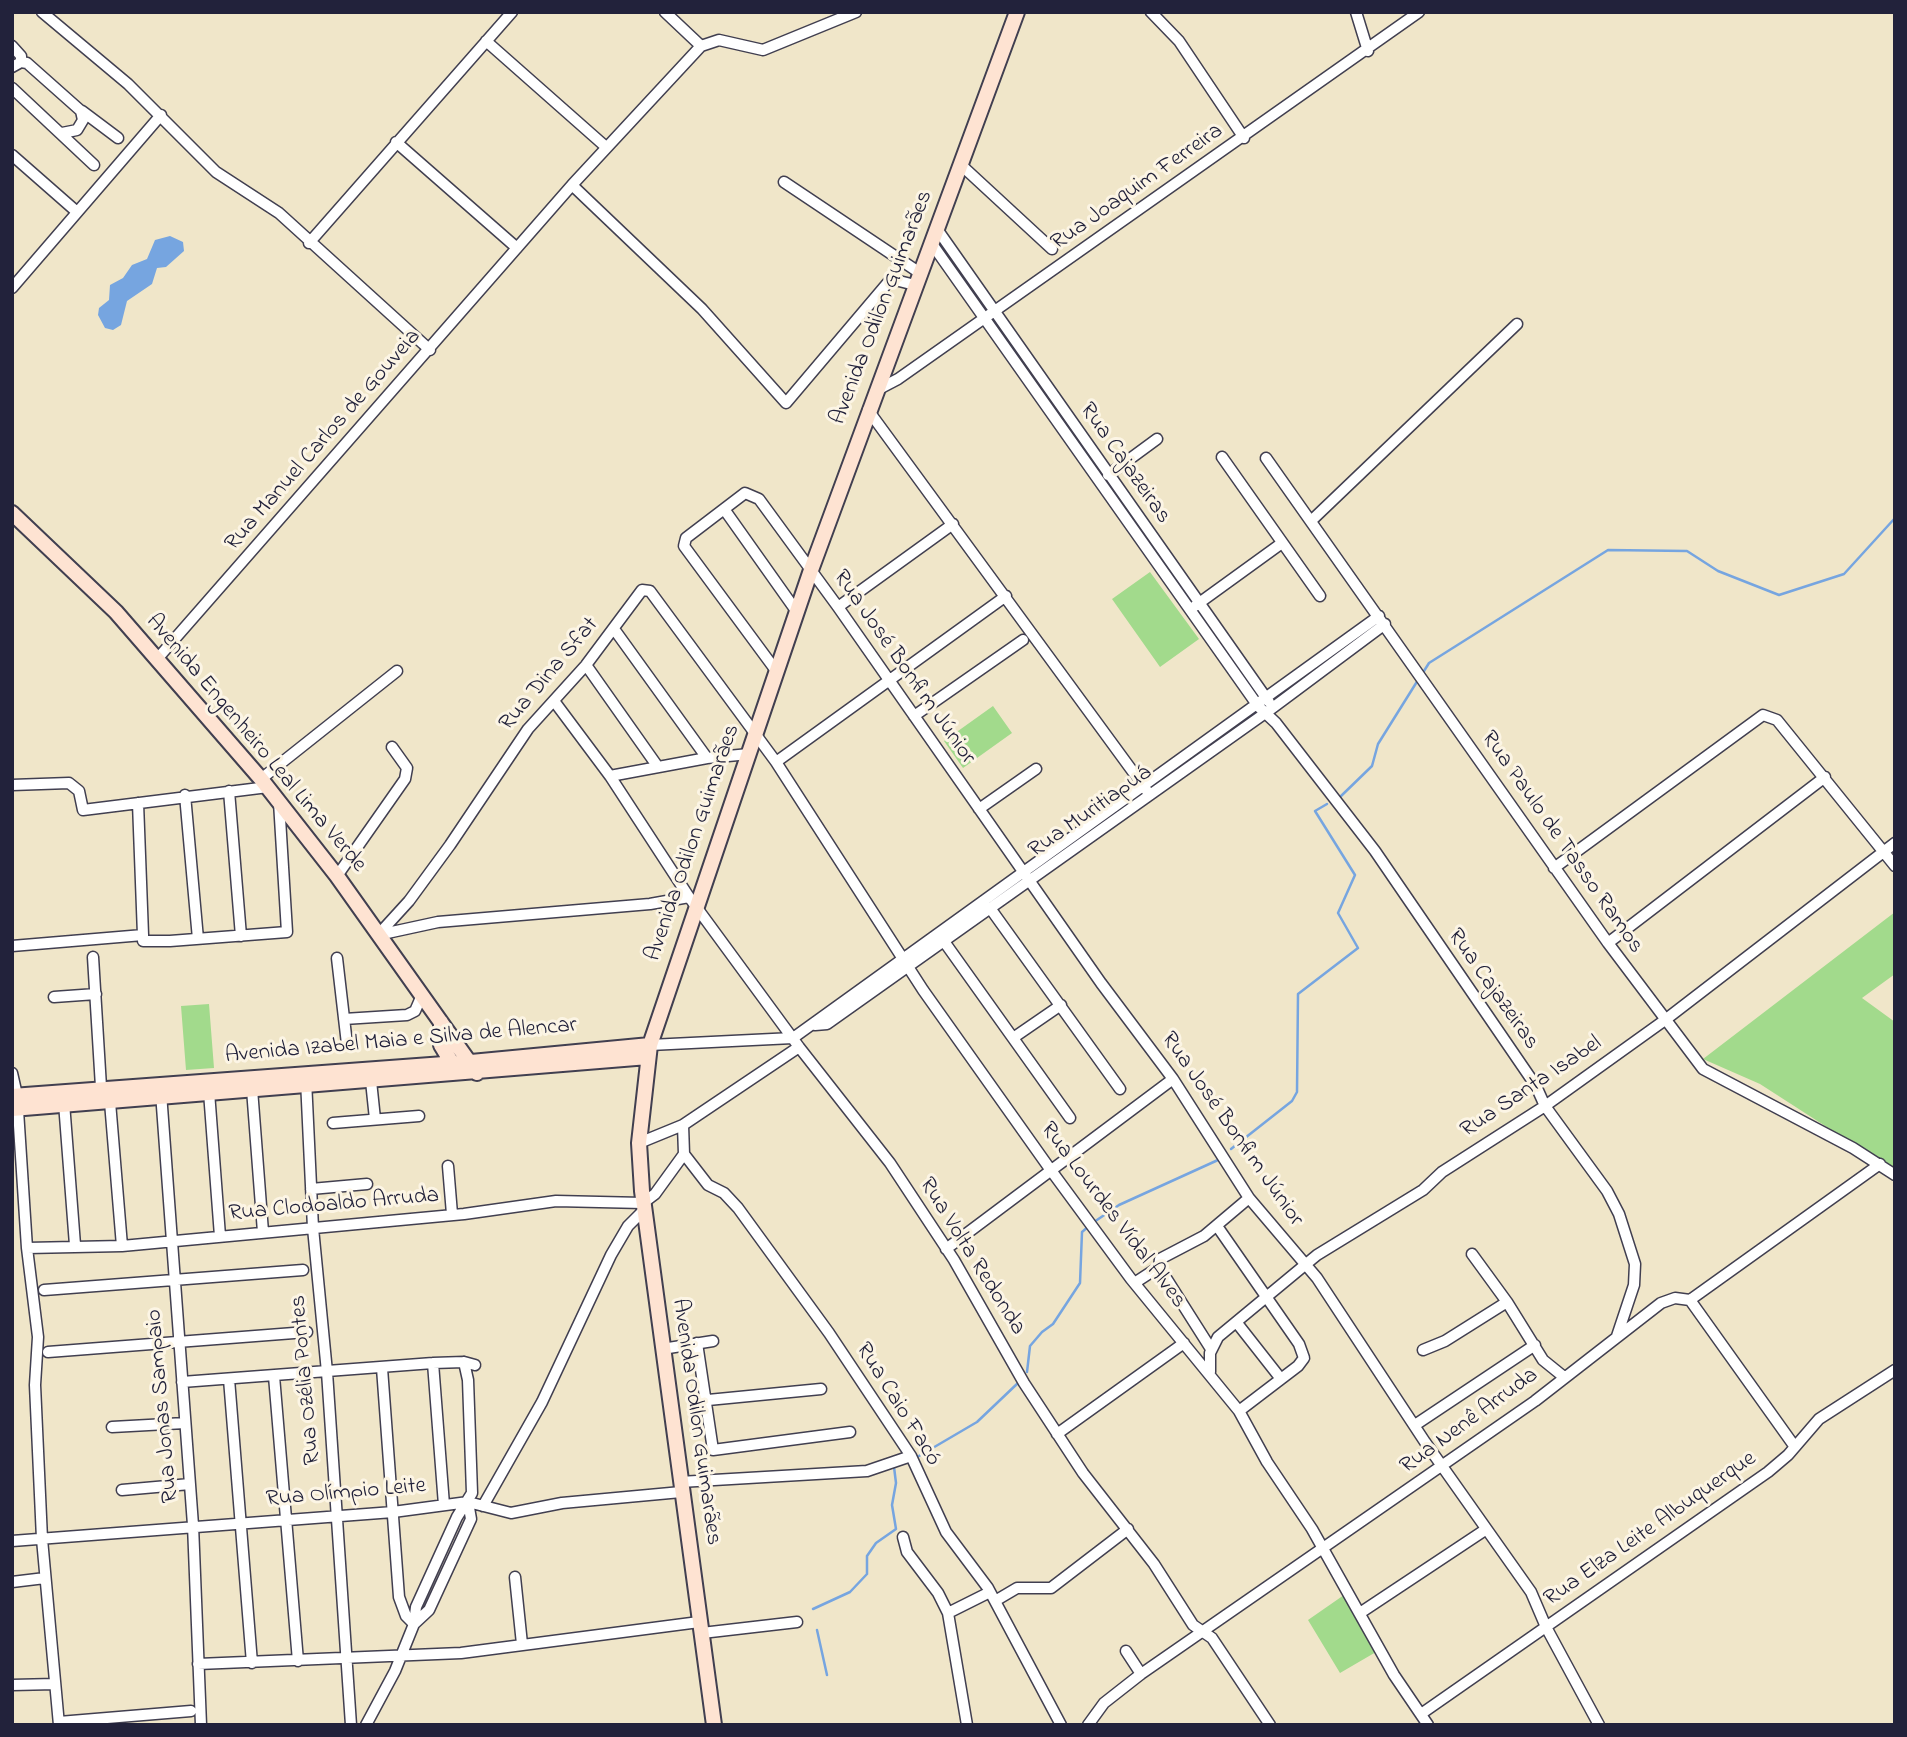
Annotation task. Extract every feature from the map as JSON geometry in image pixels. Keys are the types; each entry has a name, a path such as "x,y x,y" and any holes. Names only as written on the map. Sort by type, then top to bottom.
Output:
{"street":[{"path":"42,12 161,115 216,172 260,199 430,350"},
{"path":"309,243 512,12"},
{"path":"665,12 701,46 719,40 763,50 856,12"},
{"name":"Avenida Odilon Guimarães","path":"714,1725 644,1207 639,1143 649,1051 693,902 749,754 868,410 1017,12"},
{"path":"1150,12 1179,41 1244,138"},
{"path":"1356,12 1368,51"},
{"name":"Rua Joaquim Ferreira","path":"875,391 898,379 1244,138 1419,12"},
{"path":"486,41 606,147"},
{"path":"12,46 21,56 15,64 118,138"},
{"name":"Rua Manuel Carlos de Gouveia","path":"158,658 572,185 701,46"},
{"path":"12,88 94,165"},
{"path":"62,133 72,133 81,125 81,111"},
{"path":"12,288 161,115"},
{"path":"396,142 517,248"},
{"path":"12,155 77,212"},
{"path":"960,164 1052,249"},
{"path":"784,182 918,279"},
{"path":"572,185 702,309 786,403 891,279 918,279"},
{"name":"Rua Cajazeiras","path":"937,229 1200,603 1276,723 1375,851 1536,1086 1545,1106 1607,1191 1632,1247 1634,1285 1617,1336"},
{"name":"Rua Cajazeiras","path":"932,244 1189,611 1266,707"},
{"path":"1311,521 1517,324"},
{"path":"868,410 1147,791"},
{"path":"1108,475 1157,439"},
{"path":"1222,457 1320,596"},
{"name":"Rua Paulo de Tasso Ramos","path":"1266,458 1554,868 1703,1069 1762,1098 1895,1175"},
{"name":"Rua José Bonfim Júnior","path":"724,509 743,494 750,493 759,499 838,607 1025,876 1173,1079 1249,1198 1317,1278 1486,1530 1531,1592 1546,1627 1599,1725"},
{"path":"777,672 685,550 686,538 724,509 797,612"},
{"name":"Avenida Engenheiro Leal Lima Verde","path":"12,513 82,578 158,658 279,801 337,876 474,1068"},
{"path":"838,607 953,524"},
{"path":"1189,611 1282,542"},
{"name":"Rua Dina Sfat","path":"378,935 409,901 450,845 528,729 586,665 642,590 650,591 756,734"},
{"path":"776,762 888,678 1006,596"},
{"name":"Rua Muritiapuá","path":"639,1143 683,1125 796,1042 815,1025 822,1014 906,960 1147,791 1382,620"},
{"path":"614,629 707,758"},
{"path":"914,716 1023,640"},
{"path":"586,665 657,767"},
{"path":"12,785 69,783 79,791 83,810 229,791 264,783 397,671"},
{"name":"Rua Volta Redonda","path":"554,701 610,776 693,902 796,1042 865,1128 946,1249 1083,1473 1128,1529 1193,1625 1202,1634 1212,1638 1270,1725"},
{"path":"1554,868 1763,715 1777,720 1895,866"},
{"name":"Rua Lourdes Vídal Alves","path":"756,734 906,960 1050,1169 1239,1411 1324,1549 1328,1562 1394,1675 1429,1725"},
{"path":"337,876 405,779 407,768 392,747"},
{"path":"610,776 707,758 749,754"},
{"path":"979,809 1036,769"},
{"path":"1608,943 1825,777"},
{"path":"229,791 241,936"},
{"path":"185,795 198,939"},
{"path":"138,803 143,941 287,932 279,801"},
{"name":"Rua Santa Isabel","path":"1211,1349 1218,1338 1305,1265 1423,1190 1442,1172 1545,1106 1665,1020 1895,843"},
{"name":"Rua Muritiapuá","path":"906,960 943,940 990,908 1025,876"},
{"path":"378,935 438,922 693,902"},
{"path":"990,908 1120,1089"},
{"path":"12,946 143,935"},
{"path":"943,940 1070,1118"},
{"path":"93,957 101,1087"},
{"path":"337,958 346,1044"},
{"path":"54,997 96,994"},
{"path":"345,1019 407,1015 415,1011 422,995"},
{"path":"1013,1038 1061,1005"},
{"name":"Avenida Engenheiro Leal Lima Verde","path":"441,1022 441,1045 455,1068"},
{"name":"Avenida Izabel Maia e Silva de Alencar","path":"15,1102 110,1102 161,1091 236,1084 474,1068 593,1055 796,1042"},
{"name":"Avenida Izabel Maia e Silva de Alencar","path":"15,1102 101,1087 209,1093 236,1084 252,1089 307,1079 371,1080 455,1068"},
{"path":"12,1073 27,1248 38,1337 35,1385 42,1539 59,1723 191,1712"},
{"name":"Rua Ozélia Pontes","path":"307,1079 313,1227 327,1372 351,1725"},
{"path":"946,1249 1173,1079"},
{"path":"371,1080 375,1119"},
{"path":"252,1089 263,1232"},
{"name":"Rua Jonas Sampaio","path":"161,1091 170,1242 193,1525 201,1725"},
{"path":"209,1093 220,1236"},
{"path":"110,1102 122,1246"},
{"path":"64,1103 75,1245"},
{"path":"333,1123 419,1116"},
{"path":"483,1506 541,1402 611,1255 628,1226 684,1154 683,1125"},
{"name":"Rua Caio Facó","path":"684,1154 708,1185 731,1199 768,1248 911,1456 946,1532 992,1597 1061,1725"},
{"name":"Rua Nenê Arruda","path":"1088,1725 1101,1706 1141,1674 1443,1466 1666,1300 1690,1300 1880,1164"},
{"path":"448,1166 452,1214"},
{"path":"311,1189 368,1184"},
{"path":"12,1199 24,1198"},
{"path":"1210,1372 1211,1349 1159,1267 1159,1261 1195,1242 1249,1198"},
{"name":"Rua Clodoaldo Arruda","path":"27,1248 170,1242 556,1201 644,1207"},
{"path":"1217,1226 1299,1344 1304,1358 1239,1411"},
{"path":"1472,1254 1507,1302 1547,1365 1564,1377"},
{"path":"1136,1282 1159,1267"},
{"path":"44,1290 303,1270"},
{"path":"1690,1300 1795,1447"},
{"path":"1423,1350 1445,1341 1507,1302"},
{"path":"1237,1323 1281,1379"},
{"path":"48,1352 307,1332"},
{"path":"662,1349 713,1341"},
{"path":"697,1343 708,1400 713,1450 850,1432"},
{"path":"1057,1434 1184,1343"},
{"path":"1415,1425 1535,1345"},
{"path":"182,1382 433,1363 464,1362 475,1365"},
{"path":"366,1725 402,1655 414,1624 416,1607 457,1517 468,1502 473,1476 468,1380 464,1362"},
{"path":"433,1363 444,1505"},
{"path":"382,1367 399,1597 406,1616 414,1624"},
{"name":"Rua Elza Leite Albuquerque","path":"1422,1714 1768,1472 1795,1447 1819,1419 1895,1370"},
{"path":"274,1376 298,1661"},
{"path":"229,1379 252,1663"},
{"path":"708,1400 821,1389"},
{"path":"112,1427 185,1423"},
{"name":"Rua Olímpio Leite","path":"12,1541 193,1525 337,1517 468,1502 511,1513 562,1503 680,1487 867,1471 911,1456"},
{"path":"122,1490 190,1484"},
{"path":"948,1613 1017,1588 1051,1588 1128,1529"},
{"path":"1360,1613 1486,1530"},
{"path":"902,1537 907,1552 938,1593 948,1613 967,1725"},
{"path":"514,1577 522,1644"},
{"path":"12,1581 45,1578"},
{"path":"198,1664 347,1660 461,1653 522,1644 797,1622"},
{"path":"1126,1651 1141,1674"},
{"path":"12,1685 55,1684"}],"green space":[{"path":"1150,572 1199,639 1160,667 1112,599"},
{"path":"993,706 1012,733 963,768 944,741"},
{"path":"1895,912 1895,974 1862,998 1895,1022 1895,1171 1760,1084 1703,1059"},
{"path":"209,1004 214,1068 186,1070 181,1006"},
{"path":"1344,1595 1376,1652 1340,1673 1308,1620"}],"water":[{"path":"170,236 183,242 184,251 166,267 157,268 152,284 127,301 121,325 113,330 105,328 98,315 99,308 109,300 110,285 123,278 132,265 147,259 155,240"}],"waterway":[{"path":"1424,671 1429,663 1608,550 1687,551 1718,571 1779,595 1844,574 1895,518"},
{"path":"1340,797 1372,766 1378,744 1418,680"},
{"path":"1231,1149 1292,1101 1297,1092 1298,994 1358,948 1338,913 1355,875 1315,811 1327,804"},
{"path":"1094,1222 1119,1205 1218,1160"},
{"path":"1027,1372 1030,1346 1053,1324 1080,1283 1082,1232 1089,1226"},
{"path":"919,1456 977,1422 1018,1383"},
{"path":"813,1609 850,1592 867,1574 867,1556 876,1543 896,1529 892,1505 896,1483 894,1467"},
{"path":"817,1630 827,1675"}]}
